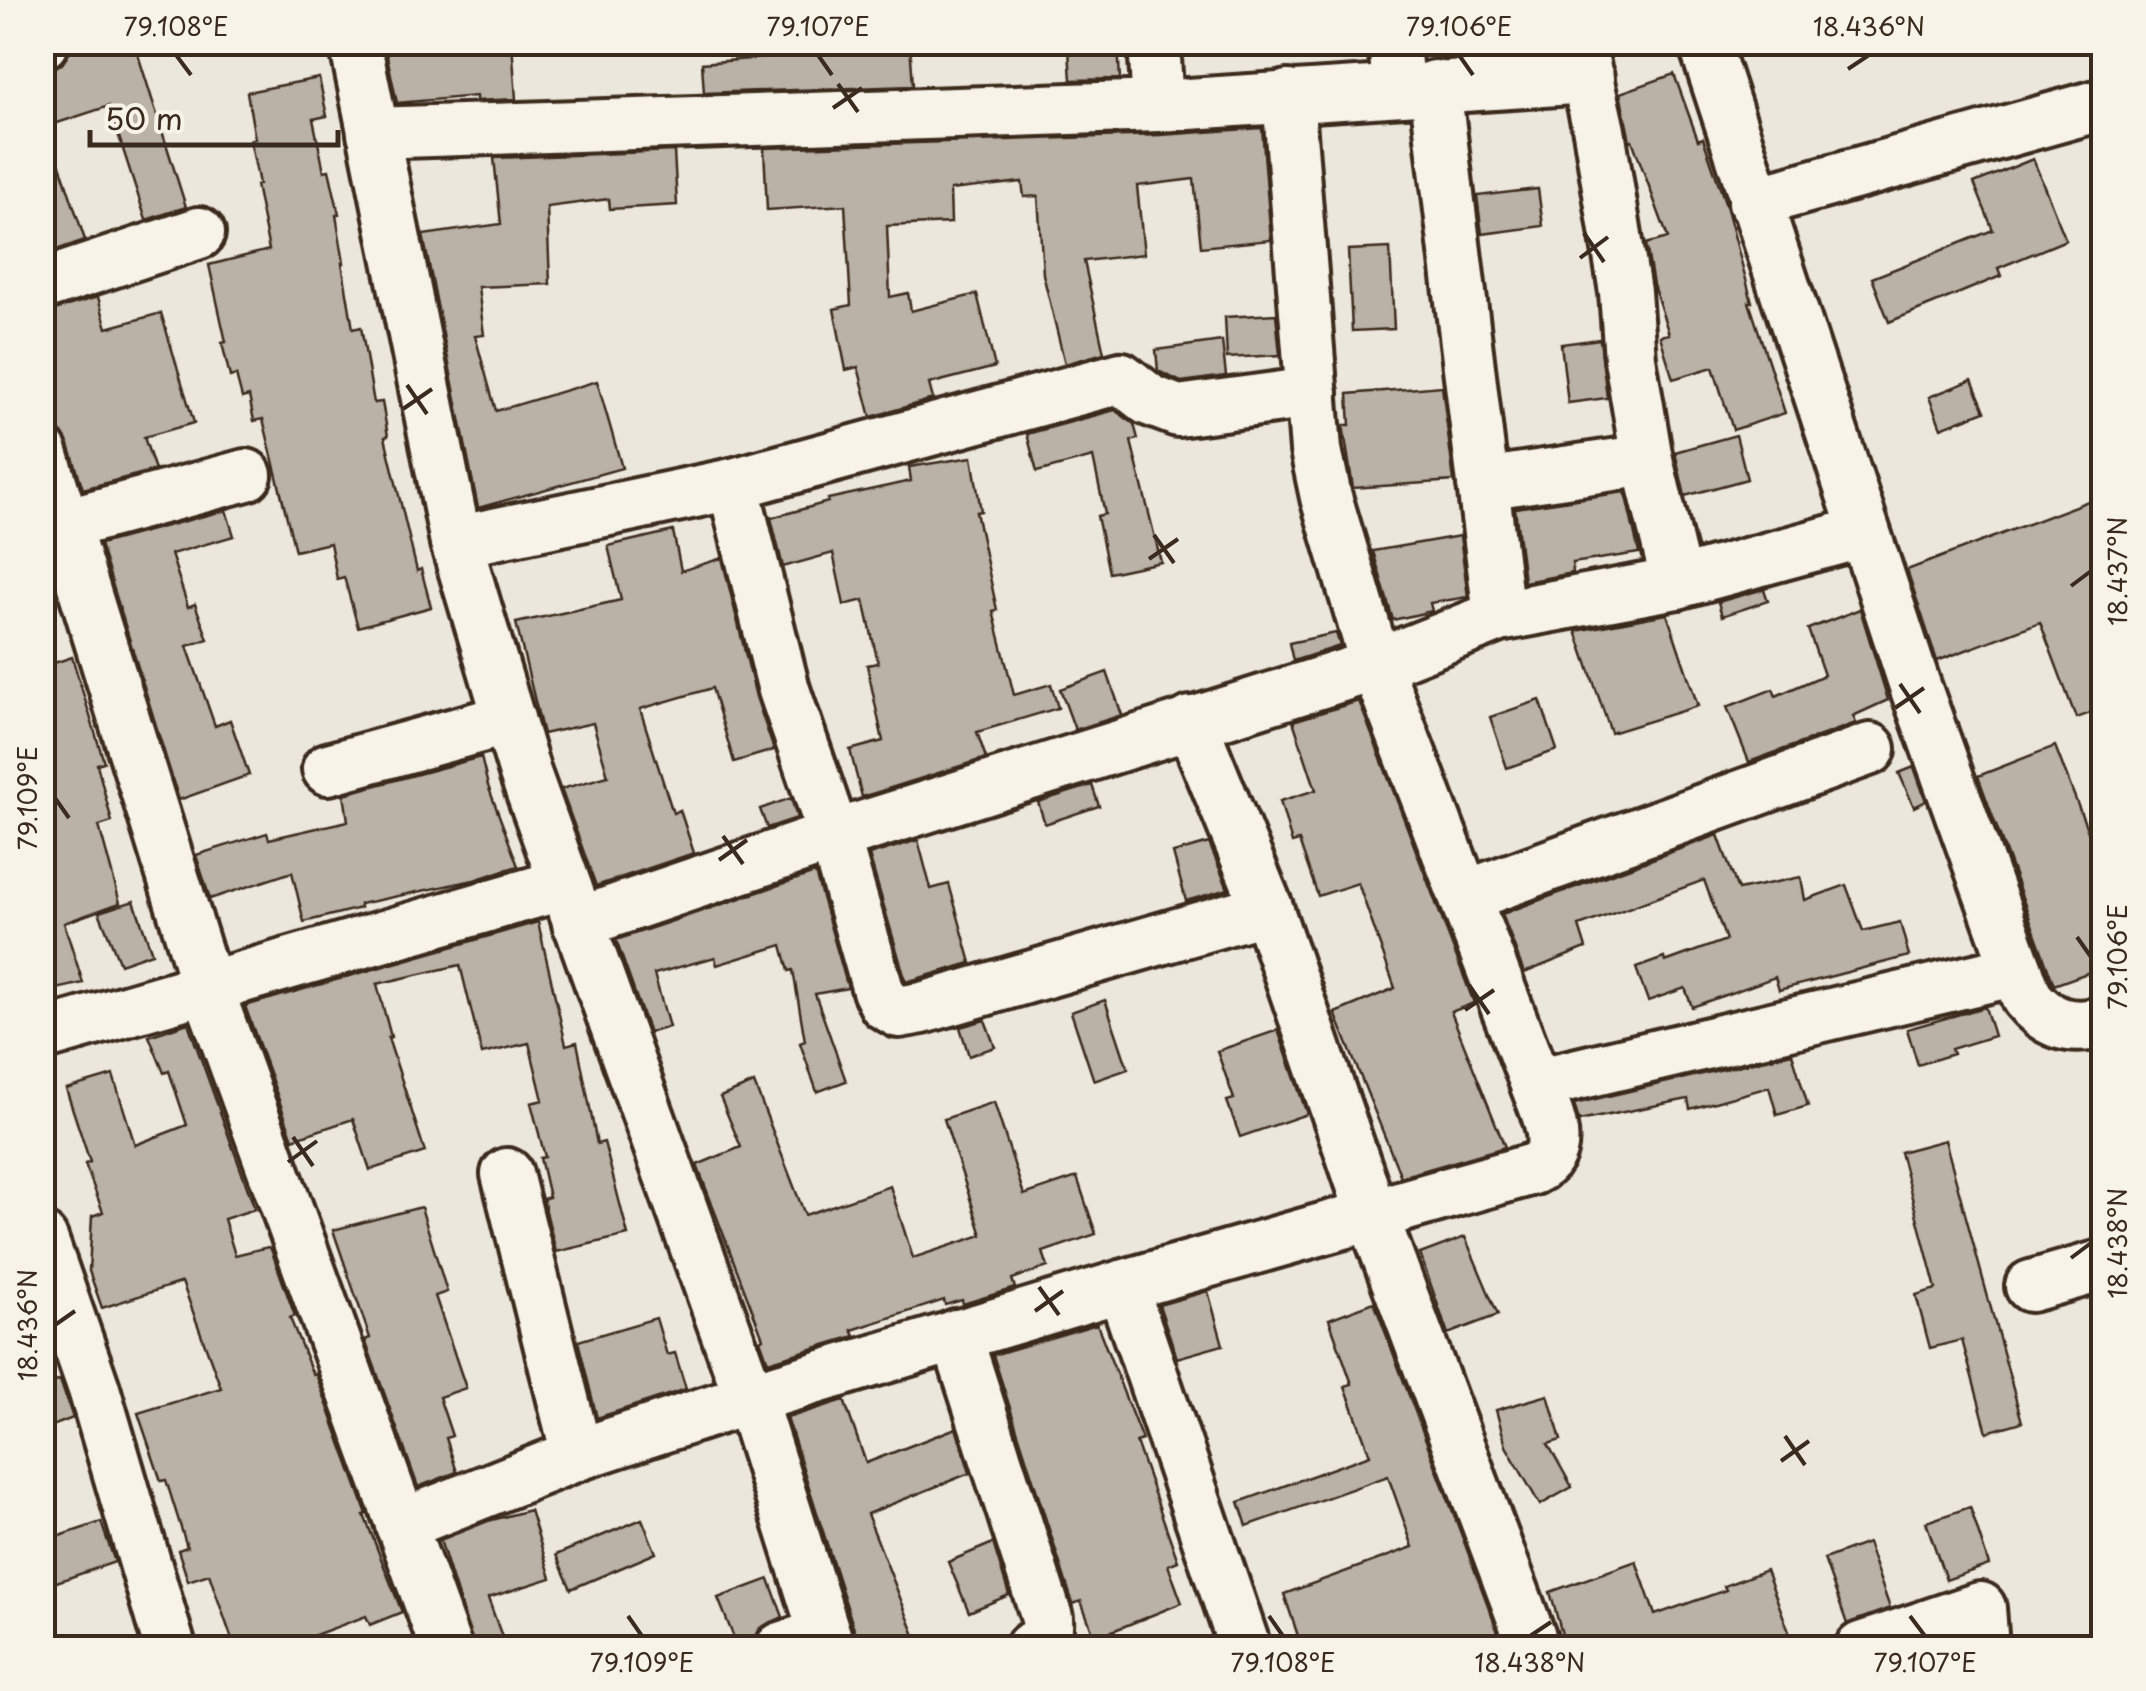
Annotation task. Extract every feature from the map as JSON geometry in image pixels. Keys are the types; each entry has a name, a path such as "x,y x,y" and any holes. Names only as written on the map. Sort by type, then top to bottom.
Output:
{"street":[{"path":"355,42 456,542 571,903 750,1398 811,1644"},
{"path":"1154,42 1158,106"},
{"path":"1704,42 1926,717 2028,998 2042,1017 2066,1025 2104,1022"},
{"path":"373,133 1158,106 1288,96 1409,72 1584,60 1625,292 1630,359 1647,460 1677,583"},
{"path":"1409,72 1483,484 1499,616"},
{"path":"401,1525 577,1455 750,1398 1545,1164 1554,1152 1536,1084 1376,665 1326,497 1316,450 1288,96"},
{"path":"1754,202 2104,104"},
{"path":"42,285 198,233"},
{"path":"456,542 733,484 1121,378 1149,400 1178,411 1312,392"},
{"path":"42,453 207,987 446,1648"},
{"path":"1483,484 1647,460"},
{"path":"65,524 246,476"},
{"path":"733,484 792,721 834,836 878,990 886,1004 899,1012 1267,908"},
{"path":"42,1034 207,987 571,903 834,836 1376,665 1499,616 1677,583 1864,532"},
{"path":"328,768 510,719"},
{"path":"1191,722 1267,908 1372,1214 1534,1648"},
{"path":"1466,896 1870,749"},
{"path":"1536,1084 2017,970"},
{"path":"507,1174 577,1455"},
{"path":"42,1239 56,1321 170,1648"},
{"path":"2031,1286 2104,1265"},
{"path":"1122,1286 1245,1648"},
{"path":"956,1335 1047,1618 1048,1632 1042,1643 1031,1648"},
{"path":"1861,1648 1980,1608 1983,1648"}],"building":[{"path":"98,42 134,42 186,207 146,220 109,106 42,128 42,71 62,64 70,52"},
{"path":"384,42 512,42 516,99 476,101 476,96 397,103"},
{"path":"772,42 910,42 913,86 704,93 702,63 773,57"},
{"path":"1118,45 1120,79 1071,80 1069,50"},
{"path":"1674,74 1698,140 1703,138 1726,205 1749,302 1785,413 1733,430 1713,367 1673,379 1660,336 1669,334 1653,285 1646,244 1668,238 1630,141 1620,93"},
{"path":"319,78 327,116 313,119 324,171 329,170 339,214 336,215 353,329 361,327 374,403 382,402 388,436 385,437 417,571 421,569 431,607 358,627 344,577 337,579 330,543 295,551 263,419 254,421 249,396 242,398 236,375 230,377 209,265 269,250 256,185 259,184 250,140 255,139 247,92"},
{"path":"1262,128 1271,240 1201,247 1194,179 1137,186 1144,254 1084,261 1104,353 1065,364 1043,274 1038,196 1024,197 1022,182 950,190 951,223 887,226 890,297 908,293 911,311 977,294 995,367 929,384 933,399 871,417 858,367 846,370 834,309 851,305 845,205 767,210 764,148"},
{"path":"49,132 85,240 42,255 42,133"},
{"path":"674,151 677,205 610,209 609,199 547,207 550,284 478,287 484,335 475,336 496,411 597,381 622,468 478,508 423,235 501,224 494,158"},
{"path":"2033,159 2066,240 1998,268 2001,276 1889,322 1872,278 1993,230 1974,183"},
{"path":"1538,189 1543,226 1482,234 1477,196"},
{"path":"1390,248 1394,329 1352,331 1348,250"},
{"path":"98,297 107,328 161,313 194,423 144,437 155,470 83,489 69,445 53,427 42,396 42,364 50,361 42,337 42,313"},
{"path":"1276,314 1280,355 1227,358 1225,317"},
{"path":"1600,339 1607,398 1568,403 1561,344"},
{"path":"1222,341 1226,376 1181,382 1158,371 1156,350"},
{"path":"1972,380 1985,411 1941,428 1929,397"},
{"path":"1442,386 1454,481 1353,488 1343,425 1350,425 1348,394"},
{"path":"1115,410 1134,424 1138,439 1131,441 1161,562 1109,573 1097,516 1105,514 1093,457 1037,472 1027,434"},
{"path":"1736,435 1747,479 1685,496 1675,452"},
{"path":"972,457 981,511 976,512 997,610 993,611 1014,695 1051,684 1058,708 977,732 986,758 862,797 850,750 883,741 867,665 878,663 864,600 844,605 833,553 783,567 771,518 828,499 911,481 909,467"},
{"path":"1625,492 1639,553 1572,563 1573,573 1524,582 1515,508"},
{"path":"2104,495 2104,708 2076,718 2040,622 1937,661 1907,570"},
{"path":"226,510 234,536 171,554 188,607 195,604 208,639 187,646 215,726 230,720 249,775 179,800 100,544"},
{"path":"673,531 681,571 722,558 756,697 774,750 734,762 712,688 640,709 673,813 680,810 694,853 596,886 561,789 608,776 593,723 543,734 516,623 621,600 608,546"},
{"path":"1460,536 1468,597 1430,603 1432,611 1393,620 1373,551"},
{"path":"1764,589 1768,601 1722,616 1718,602"},
{"path":"1860,609 1888,700 1853,716 1856,723 1749,762 1727,707 1773,689 1776,696 1824,675 1808,629"},
{"path":"1667,614 1698,706 1611,733 1576,631"},
{"path":"1336,633 1340,646 1293,661 1289,643"},
{"path":"72,657 104,762 97,764 112,822 99,826 120,903 64,923 83,983 47,991 42,971 42,667"},
{"path":"1107,672 1122,715 1075,730 1060,689"},
{"path":"1540,700 1557,750 1507,768 1490,717"},
{"path":"1359,701 1474,1003 1451,1012 1505,1147 1401,1177 1335,1013 1395,988 1358,883 1318,896 1299,841 1292,843 1280,801 1316,790 1293,721"},
{"path":"2055,746 2104,873 2104,967 2054,985 1978,776"},
{"path":"481,757 518,866 474,880 360,904 360,908 304,922 292,872 210,899 196,855 267,833 269,839 348,821 344,794"},
{"path":"1914,767 1926,801 1914,807 1899,773"},
{"path":"1092,785 1099,806 1045,824 1038,802"},
{"path":"791,798 797,818 767,828 760,809"},
{"path":"1718,835 1738,890 1801,877 1805,900 1846,885 1863,931 1900,922 1909,956 1779,990 1775,977 1692,1007 1685,988 1648,1001 1636,968 1726,940 1704,880 1579,926 1586,948 1524,973 1502,914"},
{"path":"918,840 931,889 949,884 971,963 906,982 869,855"},
{"path":"1209,843 1228,889 1186,901 1173,853"},
{"path":"815,873 848,988 815,994 846,1081 817,1092 800,1043 805,1041 793,970 789,971 782,945 717,965 715,957 654,974 669,1027 649,1033 616,940"},
{"path":"134,901 152,953 120,964 99,912"},
{"path":"538,922 566,1045 577,1042 597,1144 604,1142 628,1235 556,1252 543,1199 549,1197 540,1158 545,1157 531,1103 543,1100 529,1043 482,1054 460,965 377,984 391,1037 388,1038 425,1152 370,1170 353,1119 293,1139 245,1006"},
{"path":"1105,1000 1128,1069 1094,1081 1071,1012"},
{"path":"1985,1007 1994,1036 1951,1049 1953,1054 1918,1065 1907,1029"},
{"path":"985,1020 995,1047 969,1056 960,1027"},
{"path":"188,1023 255,1209 224,1219 235,1255 271,1249 295,1316 290,1318 313,1375 316,1374 402,1612 370,1625 366,1616 299,1641 302,1648 235,1648 209,1574 188,1581 178,1550 187,1547 166,1480 161,1481 138,1413 221,1388 182,1282 102,1308 89,1271 92,1216 103,1212 85,1164 90,1162 66,1089 113,1075 135,1145 187,1125 169,1071 164,1073 149,1036"},
{"path":"1278,1030 1307,1114 1240,1137 1227,1101 1234,1099 1217,1051"},
{"path":"1792,1053 1808,1106 1777,1115 1769,1087 1690,1109 1688,1099 1579,1121 1574,1104"},
{"path":"754,1083 805,1215 890,1186 913,1258 982,1235 944,1119 994,1102 1024,1195 1077,1177 1096,1234 1043,1252 1048,1267 1012,1279 1015,1288 963,1304 962,1300 945,1305 944,1300 852,1330 855,1336 768,1362 760,1340 763,1338 697,1165 741,1147 720,1097"},
{"path":"1945,1140 2022,1422 1987,1432 1962,1340 1930,1348 1916,1295 1936,1289 1900,1152"},
{"path":"421,1207 447,1292 435,1296 466,1388 439,1397 452,1436 446,1438 457,1472 418,1487 365,1340 370,1338 333,1230"},
{"path":"1465,1237 1498,1315 1448,1334 1420,1254"},
{"path":"1208,1291 1223,1345 1177,1358 1159,1305"},
{"path":"1374,1302 1504,1648 1302,1648 1284,1594 1413,1547 1388,1476 1247,1526 1239,1502 1370,1455 1345,1386 1352,1384 1329,1319"},
{"path":"656,1318 667,1355 675,1353 686,1389 597,1418 578,1341"},
{"path":"1097,1324 1142,1440 1136,1442 1178,1561 1168,1565 1182,1603 1095,1638 1081,1601 1073,1604 993,1355"},
{"path":"60,1380 73,1418 42,1430 42,1387"},
{"path":"1548,1395 1561,1440 1548,1444 1572,1487 1540,1505 1506,1446 1496,1410"},
{"path":"844,1400 866,1463 956,1428 970,1473 867,1514 920,1648 860,1648 787,1418"},
{"path":"1970,1507 1989,1565 1946,1580 1926,1522"},
{"path":"530,1510 551,1578 488,1598 506,1648 474,1648 440,1540"},
{"path":"642,1519 656,1553 571,1589 556,1555"},
{"path":"101,1522 115,1562 42,1587 42,1542"},
{"path":"993,1543 1009,1595 969,1612 948,1562"},
{"path":"1867,1543 1890,1608 1847,1624 1824,1559"},
{"path":"1636,1561 1655,1615 1726,1590 1724,1586 1766,1570 1795,1648 1566,1648 1550,1592"},
{"path":"769,1579 783,1617 760,1628 753,1643 738,1648 718,1598"}]}
